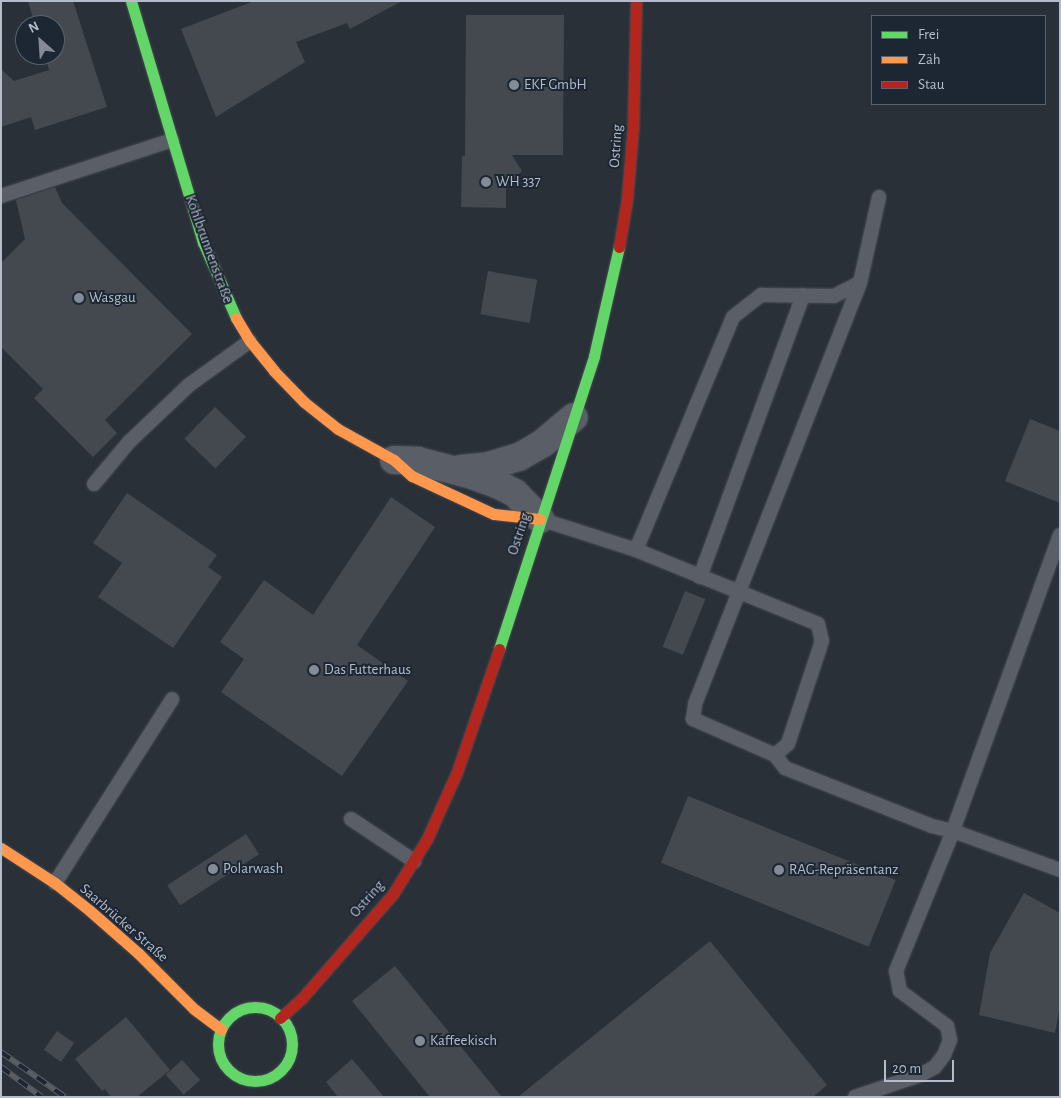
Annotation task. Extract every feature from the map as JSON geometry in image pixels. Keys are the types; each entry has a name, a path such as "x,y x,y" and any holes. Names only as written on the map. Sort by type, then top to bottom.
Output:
{"street":[{"name":"Kohlbrunnenstraße","path":"130,1 203,242 231,310 250,341 274,371 304,402 338,429 394,460 412,476 494,514 540,519"},
{"name":"Ostring","path":"280,1018 303,997 392,894 414,861 428,839 476,722 594,356 616,264 627,199 633,128 636,1"},
{"name":"Kohlbrunnenstraße","path":"452,470 489,466 519,457 543,443 574,417"},
{"name":"Kohlbrunnenstraße","path":"394,460 418,461 497,484 515,493 540,519"},
{"name":"Saarbrücker Straße","path":"1,848 55,883 138,953 194,1009 221,1029"},
{"path":"259,1007 271,1011 280,1018 289,1032 291,1050 288,1061 281,1070 271,1077 248,1081 237,1077 227,1069 218,1050 221,1029 236,1012 259,1007"},
{"path":"271,1077 278,1090"}],"lane":[{"path":"1,196 172,140"},
{"path":"879,197 860,283 695,704 693,719 775,755 786,768 932,826 952,831 1060,870"},
{"path":"636,550 733,316 761,295 834,296 860,283"},
{"path":"700,577 803,295"},
{"path":"94,484 129,442 189,385 250,341"},
{"path":"540,519 636,550 739,594 818,624 822,641 788,744 775,755"},
{"path":"855,1097 935,1068 944,1055 950,1040 947,1026 900,991 896,971 952,831 1060,536"},
{"path":"55,883 172,699"},
{"path":"351,819 414,861"}],"building":[{"path":"28,1 73,1 107,107 35,130 31,117 1,127 1,69 14,81 49,70 48,65 65,65 65,15 32,15"},
{"path":"254,1 402,1 350,29 347,23 296,42 305,62 216,117 181,29"},
{"name":"EKF GmbH","path":"466,15 564,15 563,155 512,155 522,171 506,188 506,208 461,207 462,156 465,156"},
{"name":"Wasgau","path":"55,187 62,203 192,334 105,420 117,433 93,457 34,398 43,389 1,347 1,263 25,239 16,200"},
{"path":"488,271 537,280 530,323 480,314"},
{"path":"215,407 246,437 215,469 184,439"},
{"path":"1030,419 1060,431 1060,503 1005,481"},
{"path":"127,493 217,555 208,567 222,577 173,648 98,597 122,563 93,543"},
{"name":"Das Futterhaus","path":"391,497 435,527 357,645 408,681 342,776 221,692 244,659 220,642 264,580 313,615"},
{"path":"685,591 705,599 683,655 663,647"},
{"name":"RAG-Repräsentanz","path":"688,796 896,880 869,947 661,863"},
{"name":"Polarwash","path":"246,834 259,854 180,905 167,885"},
{"path":"1024,893 1060,913 1060,1006 1055,1033 979,1015 990,953"},
{"path":"710,941 827,1085 813,1097 518,1097"},
{"name":"Kaffeekisch","path":"395,966 502,1097 430,1097 352,1001"},
{"path":"126,1017 170,1070 137,1097 111,1097 105,1089 102,1091 75,1059"},
{"path":"57,1031 74,1043 61,1062 44,1050"},
{"path":"352,1059 384,1097 338,1097 326,1082"},
{"path":"182,1060 200,1080 184,1095 166,1075"}],"railway":[{"path":"1,1052 65,1097"},
{"path":"1,1067 42,1097"}],"traffic: fast":[{"path":"131,1 203,242 236,318"},
{"path":"499,649 594,356 619,247"},
{"path":"255,1007 269,1010 281,1018 289,1030 292,1044 289,1058 281,1070 269,1078 255,1081 241,1078 229,1070 221,1058 218,1044 221,1030 229,1018 241,1010 255,1007"}],"traffic: slow":[{"path":"236,318 250,341 274,371 304,402 338,429 394,460 412,476 494,514 540,519"},
{"path":"1,848 55,883 89,910 138,953 194,1009 221,1029"}],"traffic: jam":[{"path":"619,247 627,199 633,128 636,1"},
{"path":"280,1018 303,997 393,894 427,839 457,772 499,649"}],"place":[{"name":"EKF GmbH","path":"514,85"},
{"name":"WH 337","path":"486,182"},
{"name":"Wasgau","path":"79,298"},
{"name":"Das Futterhaus","path":"314,670"},
{"name":"Polarwash","path":"213,869"},
{"name":"RAG-Repräsentanz","path":"779,870"},
{"name":"Kaffeekisch","path":"420,1041"}]}
